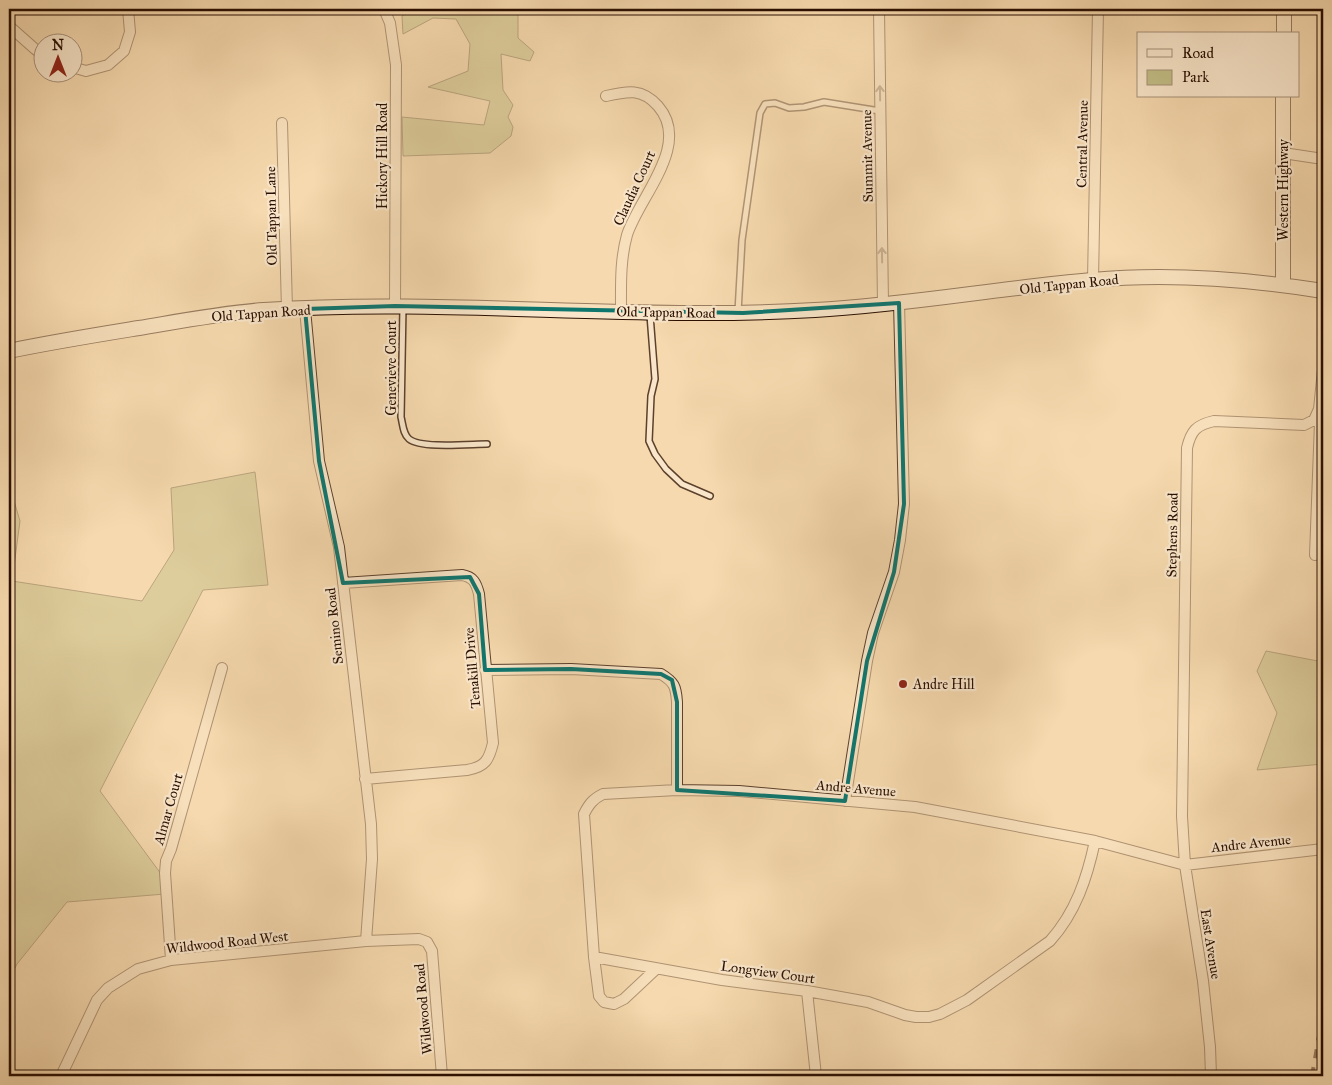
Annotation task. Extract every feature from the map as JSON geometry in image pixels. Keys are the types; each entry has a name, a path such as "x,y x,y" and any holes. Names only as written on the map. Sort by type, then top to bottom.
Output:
{"main road":[{"path":"1284,9 1284,32"},
{"name":"Western Highway","path":"1283,98 1283,285"},
{"name":"Old Tappan Road","path":"9,351 224,314 287,309 399,306 738,313 816,310 898,303 1094,280 1186,278 1283,285 1323,291"}],"street":[{"path":"82,70 86,71 108,64 124,51 130,32 128,9"},
{"name":"Hickory Hill Road","path":"384,9 390,23 396,65 399,306"},
{"name":"Summit Avenue","path":"879,9 883,304"},
{"name":"Central Avenue","path":"1094,280 1098,9"},
{"path":"9,26 32,46"},
{"name":"Claudia Court","path":"606,96 629,91 649,96 664,114 669,135 666,158 628,233 621,260 622,311"},
{"name":"Old Tappan Lane","path":"282,123 287,309"},
{"path":"1283,153 1323,160"},
{"path":"845,801 867,661 873,633 894,572 904,504 898,303"},
{"name":"Semino Road","path":"305,309 319,461 339,547 371,824 372,859 366,941"},
{"path":"1315,555 1319,408 1323,370"},
{"name":"Stephens Road","path":"1182,816 1187,448 1190,436 1196,429 1214,421 1304,425 1314,420 1319,408"},
{"name":"Tenakill Drive","path":"343,583 462,575 470,577 477,584 479,594 493,743 491,753 486,762 478,768 466,770 365,779"},
{"name":"Almar Court","path":"171,960 164,873 166,861 171,850 222,668"},
{"path":"485,670 571,669 629,672 661,674 672,680 677,702 677,790 603,794 589,804 584,814 594,957 599,996 604,1002 614,1004 624,999 656,969"},
{"name":"Andre Avenue","path":"677,790 739,792 915,807 1095,841 1185,865 1323,849"},
{"name":"East Avenue","path":"1182,816 1185,865 1203,981 1211,1076"},
{"name":"Longview Court","path":"594,957 722,980 806,991 868,1002 916,1017 929,1017 967,1000 1050,941 1061,929 1080,896 1088,875 1095,841"},
{"name":"Wildwood Road","path":"366,941 419,939 427,942 430,947 434,964 442,1076"},
{"name":"Wildwood Road West","path":"61,1076 97,1000 108,988 138,969 171,960 366,941"},
{"path":"806,991 816,1076"}],"lane":[{"path":"738,313 742,240 760,113 765,104 775,103 789,108 804,107 824,102 880,111"},
{"name":"Genevieve Court","path":"399,306 401,418 407,438 415,443 443,445 487,444"},
{"path":"650,312 655,379 651,396 649,441 655,454 666,469 682,484 710,496"}],"highlighted area":[{"path":"899,303 904,504 894,572 867,661 845,801 677,790 677,702 672,680 661,674 571,669 485,670 479,594 470,577 343,583 319,461 305,309 395,306 743,313"}],"green space":[{"path":"411,9 518,9 518,38 534,52 530,61 501,54 503,90 513,105 508,117 513,127 511,136 490,153 403,156 402,117 484,125 490,101 428,87 468,71 470,44 456,19 433,18 403,34 402,16"},
{"path":"255,472 268,585 203,590 100,791 164,878 165,894 67,902 17,964 9,980 9,484 20,521 12,581 142,601 174,550 171,488"},
{"path":"1266,651 1323,662 1323,764 1257,770 1277,713 1257,671"}],"railway":[{"path":"1312,1076 1323,1013"}],"place":[{"name":"Andre Hill","path":"903,684"}]}
